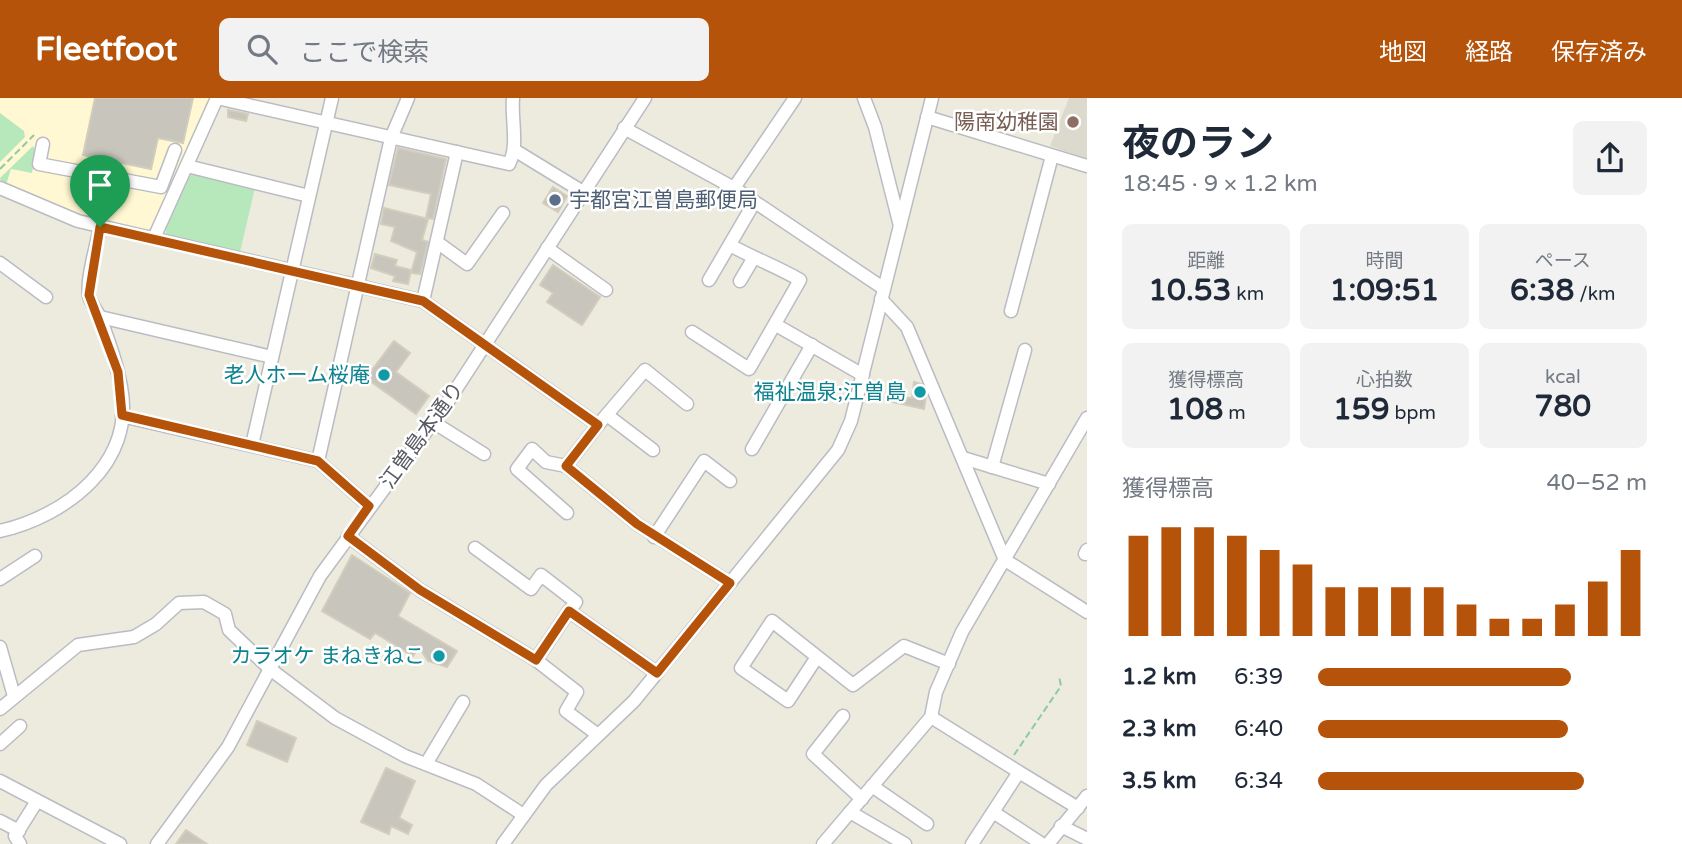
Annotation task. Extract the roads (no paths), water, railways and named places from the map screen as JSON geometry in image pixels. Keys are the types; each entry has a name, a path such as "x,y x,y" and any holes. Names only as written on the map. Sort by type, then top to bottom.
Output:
{"street":[{"path":"154,238 217,98 509,164 516,151 513,98"},
{"path":"252,445 332,98"},
{"path":"318,461 391,138 408,98"},
{"name":"江曽島本通り","path":"157,844 228,747 310,593 369,506 433,422 487,344 645,98"},
{"path":"734,188 795,98"},
{"path":"864,98 875,127 900,228"},
{"path":"503,844 522,814 546,785 657,673 838,450 851,421 932,98"},
{"path":"927,117 1087,166"},
{"path":"624,128 734,188 882,294 907,327 1005,560 1087,612"},
{"path":"38,140 39,164 160,187 175,149"},
{"path":"516,151 583,192"},
{"path":"423,301 457,152"},
{"path":"1011,312 1052,156"},
{"path":"187,166 309,196"},
{"path":"0,188 78,221 100,227 423,301 653,450"},
{"path":"709,280 754,204"},
{"path":"437,242 467,264 503,214"},
{"path":"0,530 36,520 83,493 103,470 117,443 122,415 118,372 100,317 89,295 100,227"},
{"path":"692,332 749,369 800,280 761,258 753,259 730,245"},
{"path":"547,248 606,290"},
{"path":"740,281 753,259"},
{"path":"0,263 46,297"},
{"path":"100,317 272,357"},
{"path":"776,325 863,374"},
{"path":"751,449 812,345"},
{"path":"992,467 1025,350"},
{"path":"566,466 645,370 687,404"},
{"path":"122,415 318,461 369,506"},
{"path":"823,844 931,716 936,692 962,632 1087,418"},
{"path":"433,422 484,454"},
{"path":"567,513 517,469 533,449 546,462 566,466 654,537 730,583"},
{"path":"963,458 1049,484"},
{"path":"654,537 704,461 730,481"},
{"path":"348,536 420,590 536,660 578,692 566,711 598,735"},
{"path":"475,548 531,589 541,575 576,602 536,660"},
{"path":"0,579 35,556"},
{"path":"0,709 78,645 134,637 156,624 179,603 204,602 225,614 229,630 270,669 370,739 476,784 522,814"},
{"path":"569,611 657,673"},
{"path":"817,657 788,701 741,668 772,621 853,685 904,646 948,664"},
{"path":"0,647 14,696"},
{"path":"426,764 463,702"},
{"path":"843,716 813,754 862,799"},
{"path":"931,716 1078,808"},
{"path":"0,744 20,726"},
{"path":"972,844 1014,768"},
{"path":"0,781 120,844"},
{"path":"872,786 927,824"},
{"path":"1048,844 1087,796"},
{"path":"0,821 19,837 37,801"},
{"path":"850,812 905,844"},
{"path":"992,812 1042,844"},
{"path":"1060,826 1087,839"}],"place":[{"name":"陽南幼稚園","path":"1073,122"},
{"name":"宇都宮江曽島郵便局","path":"555,200"},
{"name":"老人ホーム桜庵","path":"384,375"},
{"name":"福祉温泉;江曽島","path":"920,392"},
{"name":"カラオケ まねきねこ","path":"439,656"}]}
